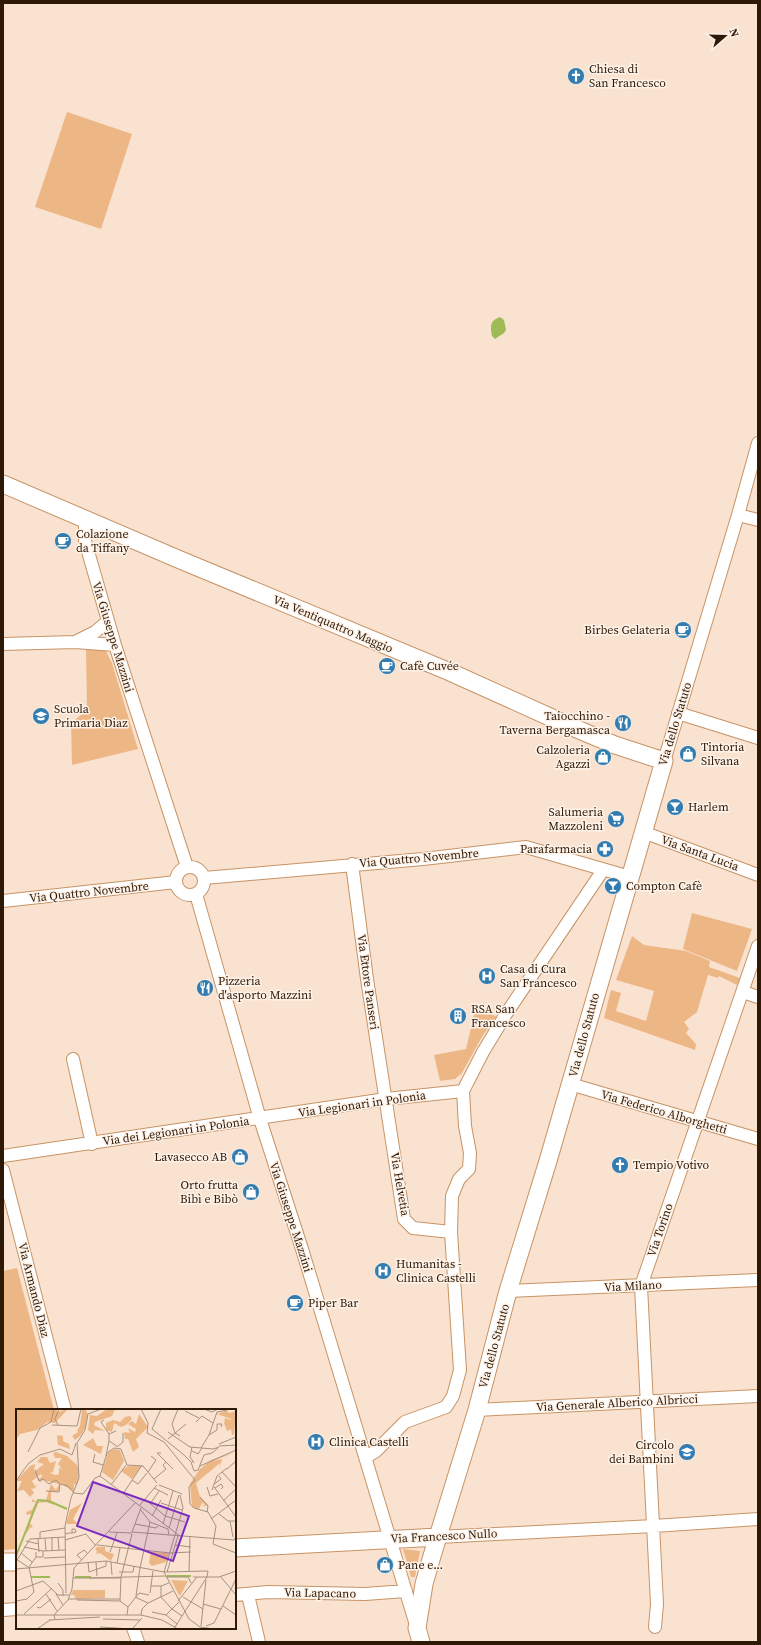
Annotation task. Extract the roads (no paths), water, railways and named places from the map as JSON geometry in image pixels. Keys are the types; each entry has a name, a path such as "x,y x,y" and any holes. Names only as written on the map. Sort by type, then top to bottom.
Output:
{"street":[{"name":"Via dello Statuto","path":"419,1635 424,1584 477,1410 508,1291 758,443"},
{"name":"Via Ventiquattro Maggio","path":"3,484 178,559 450,672 572,727 615,745 664,761"},
{"path":"738,515 758,520"},
{"name":"Via Giuseppe Mazzini","path":"85,519 85,541 115,645 187,867"},
{"path":"75,642 95,632 108,621"},
{"path":"3,644 75,642 115,645"},
{"path":"678,713 758,738"},
{"name":"Via Santa Lucia","path":"643,832 758,875"},
{"name":"Via Quattro Novembre","path":"204,878 423,859 526,847 630,877"},
{"name":"Via Ettore Panseri","path":"352,864 367,979 386,1099"},
{"path":"187,867 198,869 204,878 203,888 196,894 189,896 182,893 178,889 176,882 178,872 187,867"},
{"path":"366,1457 376,1451 406,1422 446,1407 452,1396 460,1370 451,1232 452,1196 459,1179 469,1169 470,1153 465,1126 463,1091 483,1052 506,1014 603,870"},
{"name":"Via Quattro Novembre","path":"3,901 176,882"},
{"name":"Via Giuseppe Mazzini","path":"196,894 260,1119 366,1457 368,1469 419,1635"},
{"name":"Via Torino","path":"654,1526 641,1286 758,946"},
{"path":"743,992 758,997"},
{"name":"Via dei Legionari in Polonia","path":"73,1059 92,1144"},
{"name":"Via Federico Alborghetti","path":"570,1084 758,1139"},
{"name":"Via Legionari in Polonia","path":"260,1119 386,1099 463,1091"},
{"name":"Via Helvetia","path":"386,1099 404,1219 413,1228 451,1232"},
{"name":"Via dei Legionari in Polonia","path":"3,1156 260,1119"},
{"name":"Via Armando Diaz","path":"3,1170 65,1409"},
{"name":"Via Milano","path":"508,1291 758,1280"},
{"name":"Via Generale Alberico Albricci","path":"477,1410 758,1396"},
{"name":"Via Francesco Nullo","path":"236,1548 654,1526 758,1519"},
{"path":"654,1526 658,1604 655,1627"},
{"path":"3,1562 16,1562"},
{"name":"Via Lapacano","path":"236,1596 268,1592 365,1594 406,1590"},
{"path":"248,1594 259,1642"},
{"path":"3,1610 16,1609"},
{"path":"133,1629 138,1642"}],"place":[{"name":"Chiesa di San Francesco","path":"576,76"},
{"name":"Colazione da Tiffany","path":"63,541"},
{"name":"Birbes Gelateria","path":"683,630"},
{"name":"Cafè Cuvée","path":"387,666"},
{"name":"Scuola Primaria Diaz","path":"41,716"},
{"name":"Taiocchino - Taverna Bergamasca","path":"623,723"},
{"name":"Tintoria Silvana","path":"688,754"},
{"name":"Calzoleria Agazzi","path":"603,757"},
{"name":"Harlem","path":"675,807"},
{"name":"Salumeria Mazzoleni","path":"616,819"},
{"name":"Parafarmacia","path":"605,849"},
{"name":"Compton Cafè","path":"613,886"},
{"name":"Casa di Cura San Francesco","path":"487,976"},
{"name":"Pizzeria d'asporto Mazzini","path":"205,988"},
{"name":"RSA San Francesco","path":"458,1016"},
{"name":"Lavasecco AB","path":"240,1157"},
{"name":"Tempio Votivo","path":"620,1165"},
{"name":"Orto frutta Bibì e Bibò","path":"251,1192"},
{"name":"Humanitas - Clinica Castelli","path":"383,1271"},
{"name":"Piper Bar","path":"295,1303"},
{"name":"Clinica Castelli","path":"316,1442"},
{"name":"Circolo dei Bambini","path":"687,1452"},
{"name":"Pane e...","path":"385,1565"}]}
